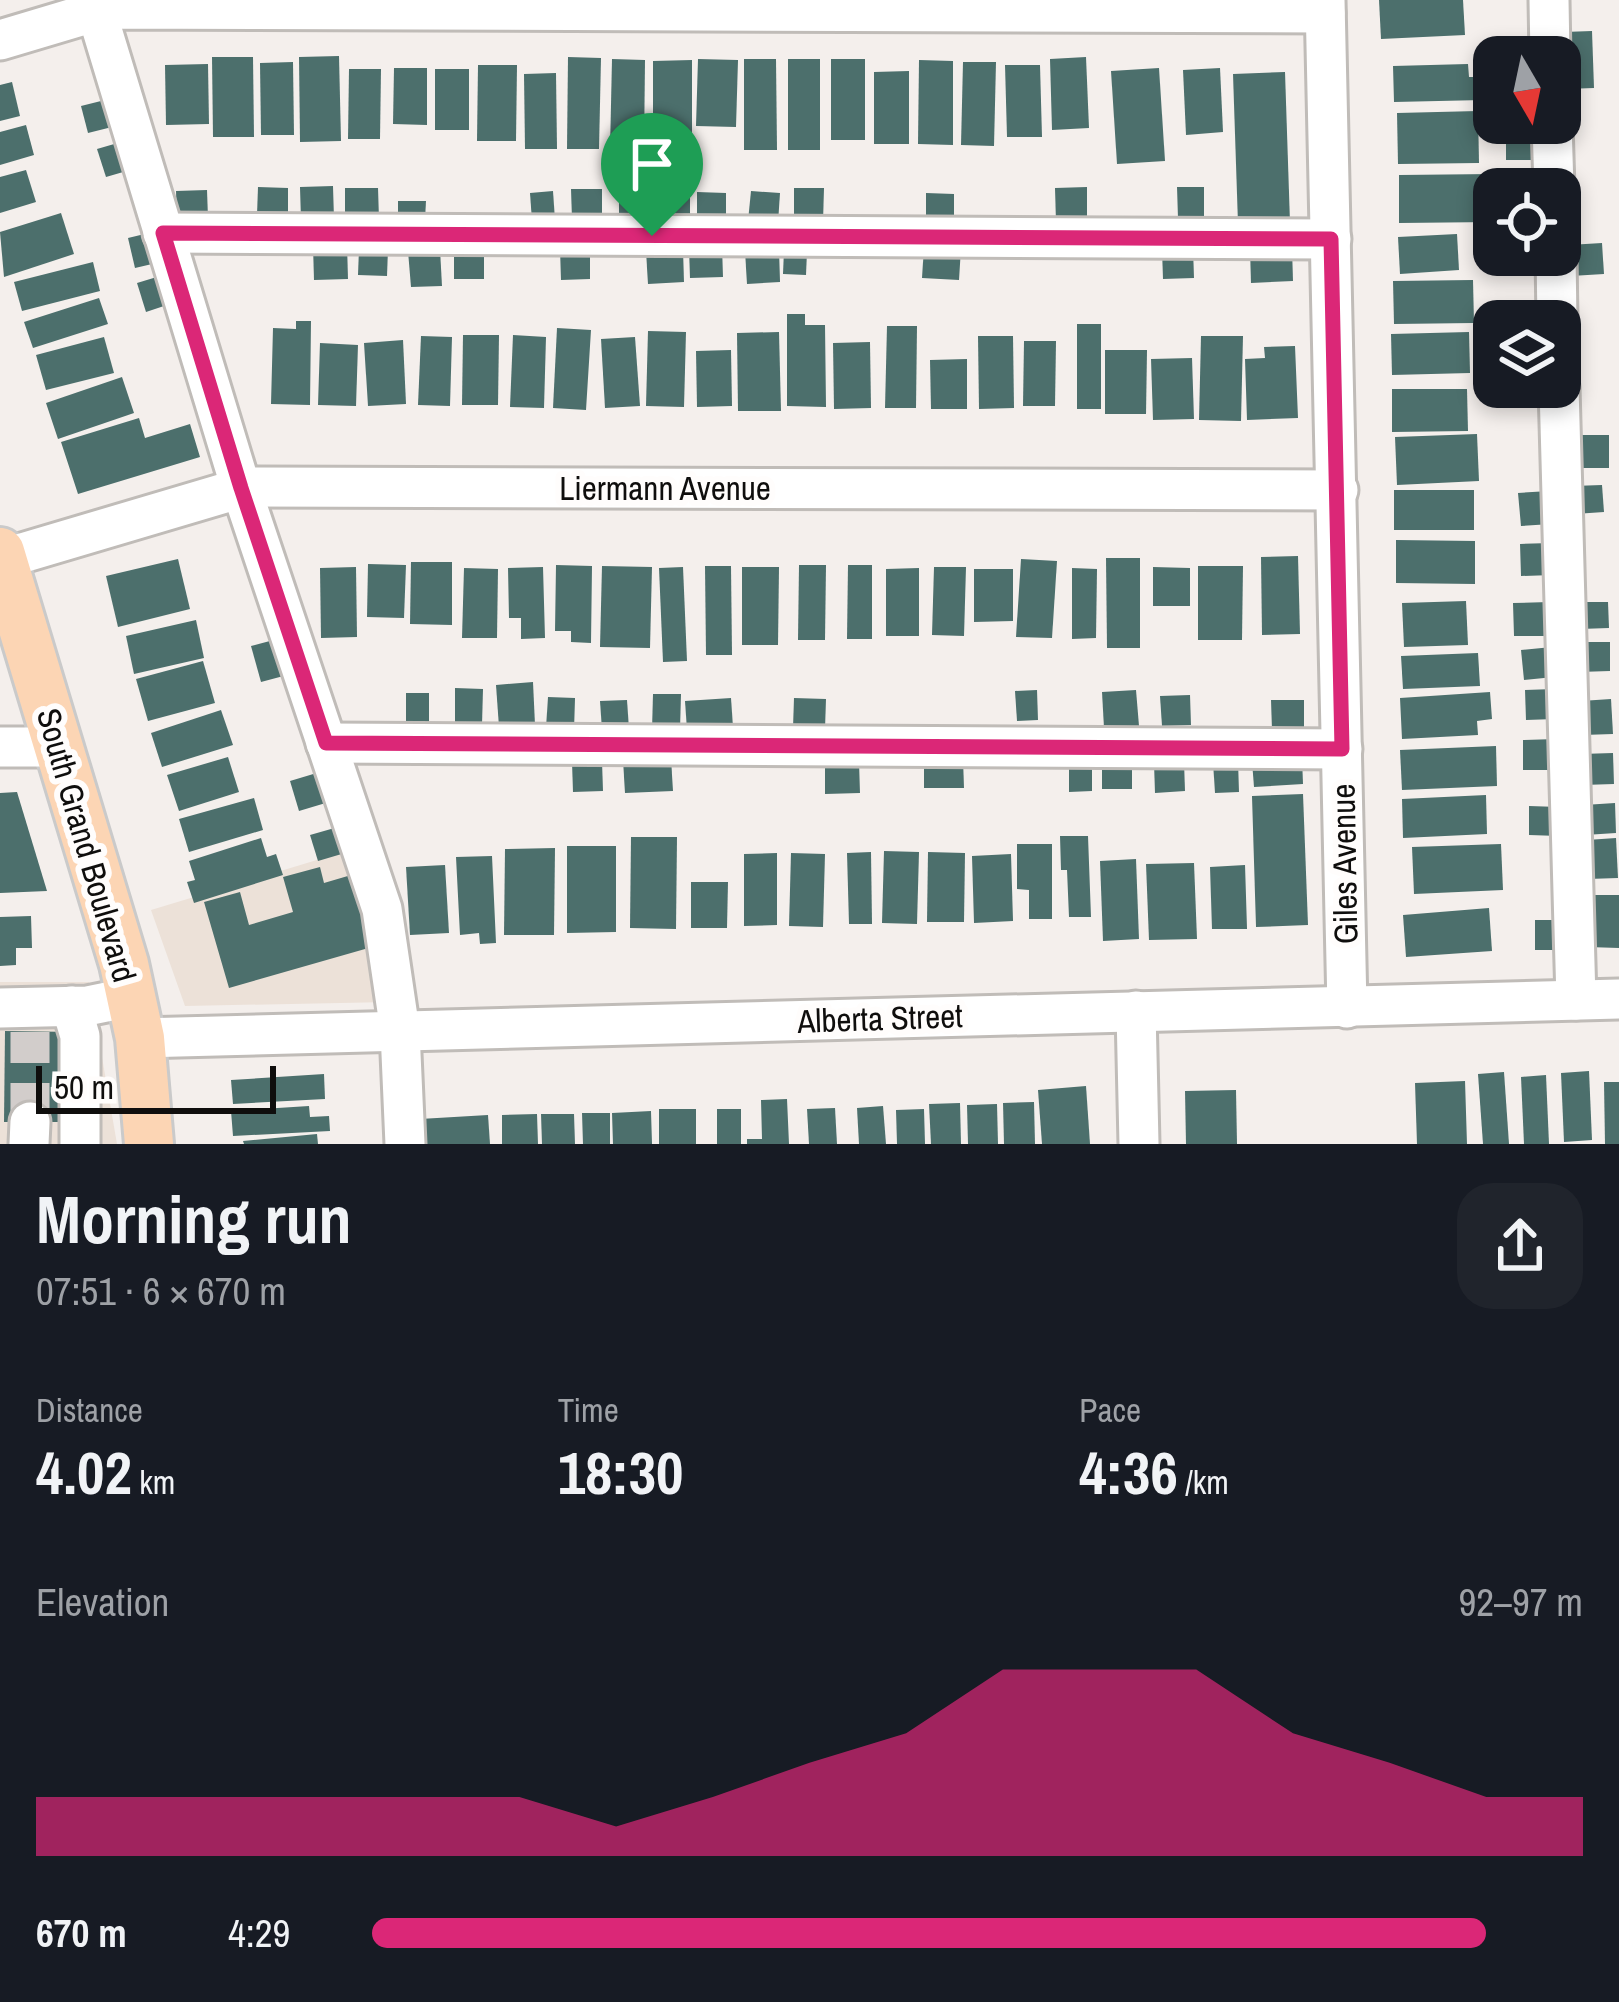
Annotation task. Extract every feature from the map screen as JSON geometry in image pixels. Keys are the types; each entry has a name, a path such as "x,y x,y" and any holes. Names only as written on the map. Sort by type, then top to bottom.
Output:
{"main road":[{"name":"South Grand Boulevard","path":"1,555 136,1017 149,1144"}],"street":[{"path":"1549,0 1550,36"},
{"path":"94,6 241,488 382,909 400,1031 405,1144"},
{"path":"0,40 94,6 1325,7"},
{"name":"Giles Avenue","path":"1325,7 1347,1008"},
{"path":"163,233 1331,239"},
{"path":"1560,408 1576,1000"},
{"name":"Liermann Avenue","path":"1,555 241,488 1338,490"},
{"path":"326,743 1342,749"},
{"path":"0,747 58,747"},
{"name":"Alberta Street","path":"20,1016 71,1006 136,1017 400,1031 1619,999"},
{"path":"71,1006 80,1036 80,1144"},
{"path":"1136,1011 1139,1144"}],"shaded area":[{"path":"350,850 390,1002 185,1006 151,910"},
{"path":"0,982 89,982 117,1144 0,1144"}],"building":[{"path":"1379,0 1463,0 1465,35 1381,39"},
{"path":"1592,31 1594,88 1581,88 1581,36 1564,36 1564,32"},
{"path":"339,56 341,141 300,142 299,57"},
{"path":"212,57 253,57 254,137 213,137"},
{"path":"568,57 601,58 599,149 567,149"},
{"path":"1086,57 1089,128 1052,130 1050,59"},
{"path":"612,59 645,60 644,151 610,150"},
{"path":"698,59 738,60 736,127 696,126"},
{"path":"744,59 776,59 777,150 744,150"},
{"path":"788,59 820,59 820,150 788,150"},
{"path":"831,59 865,59 865,140 831,140"},
{"path":"692,60 692,140 653,140 653,61"},
{"path":"919,60 953,61 953,145 918,144"},
{"path":"293,62 294,135 261,135 260,63"},
{"path":"963,62 996,62 994,146 961,145"},
{"path":"208,64 209,124 166,125 165,65"},
{"path":"1468,64 1473,100 1394,102 1393,66"},
{"path":"478,65 517,65 516,141 477,141"},
{"path":"1005,65 1040,65 1042,137 1007,137"},
{"path":"394,68 427,68 427,125 393,124"},
{"path":"1159,68 1165,161 1117,164 1111,71"},
{"path":"1220,68 1223,132 1186,135 1183,70"},
{"path":"349,69 381,69 380,139 348,139"},
{"path":"435,69 469,69 469,130 435,130"},
{"path":"909,71 909,144 874,144 874,72"},
{"path":"1285,72 1290,223 1238,224 1233,74"},
{"path":"556,73 557,149 525,149 524,74"},
{"path":"12,82 20,116 0,121 0,85"},
{"path":"113,98 120,125 88,133 81,106"},
{"path":"1473,111 1473,144 1479,144 1479,163 1398,164 1397,113"},
{"path":"26,125 34,155 0,165 0,132"},
{"path":"128,140 137,168 106,177 97,149"},
{"path":"1506,144 1540,144 1540,160 1506,160"},
{"path":"26,170 36,202 0,213 0,177"},
{"path":"1473,174 1473,222 1399,223 1399,175"},
{"path":"661,180 690,180 690,221 660,220"},
{"path":"333,186 334,219 301,220 300,187"},
{"path":"258,187 288,188 288,215 257,215"},
{"path":"1087,187 1087,222 1056,222 1055,188"},
{"path":"1177,187 1204,187 1204,219 1178,219"},
{"path":"345,188 378,188 379,219 345,219"},
{"path":"794,188 824,188 823,222 794,221"},
{"path":"571,189 602,189 602,218 572,219"},
{"path":"207,190 208,218 177,220 176,191"},
{"path":"553,191 555,220 532,221 530,193"},
{"path":"619,191 647,191 647,219 619,219"},
{"path":"751,191 780,193 778,223 748,221"},
{"path":"697,192 726,193 726,220 697,220"},
{"path":"926,193 954,194 954,222 926,222"},
{"path":"398,201 426,201 425,220 398,220"},
{"path":"61,213 74,254 4,277 0,232"},
{"path":"157,231 165,261 135,268 128,238"},
{"path":"1457,234 1459,270 1400,274 1398,237"},
{"path":"1602,243 1604,274 1581,275 1581,244"},
{"path":"347,244 348,279 314,280 313,245"},
{"path":"722,246 723,277 690,278 689,248"},
{"path":"924,247 961,248 959,280 922,278"},
{"path":"484,248 484,279 454,279 454,249"},
{"path":"1193,248 1194,278 1163,279 1162,249"},
{"path":"1292,248 1293,281 1251,283 1250,249"},
{"path":"359,249 388,249 387,276 358,275"},
{"path":"440,249 442,286 411,287 408,251"},
{"path":"560,249 590,249 590,279 561,280"},
{"path":"683,249 684,282 648,284 646,251"},
{"path":"779,250 780,282 747,284 745,251"},
{"path":"784,250 807,252 806,275 783,274"},
{"path":"93,262 100,291 22,311 14,282"},
{"path":"170,273 179,301 146,312 137,283"},
{"path":"1473,280 1473,323 1394,324 1393,281"},
{"path":"99,298 108,324 33,348 24,322"},
{"path":"787,314 805,314 805,325 825,325 826,407 787,406"},
{"path":"296,321 311,321 310,405 271,404 273,328 296,329"},
{"path":"1077,324 1101,324 1101,409 1077,409"},
{"path":"887,326 917,326 916,408 885,408"},
{"path":"557,328 591,330 586,410 553,408"},
{"path":"648,331 686,332 684,407 646,406"},
{"path":"779,332 781,411 738,411 737,333"},
{"path":"1469,332 1470,373 1392,375 1391,334"},
{"path":"463,335 499,335 498,405 462,405"},
{"path":"513,335 546,337 544,408 510,407"},
{"path":"421,336 452,337 450,406 418,405"},
{"path":"978,336 1013,336 1014,408 979,409"},
{"path":"1201,336 1243,336 1241,421 1199,420"},
{"path":"104,337 114,373 46,390 36,355"},
{"path":"635,337 640,406 605,408 601,339"},
{"path":"403,340 406,404 368,406 364,343"},
{"path":"1024,341 1056,341 1055,406 1023,406"},
{"path":"870,342 871,408 834,409 833,343"},
{"path":"320,343 358,345 356,406 318,405"},
{"path":"1295,346 1298,418 1247,420 1245,359 1265,358 1264,347"},
{"path":"731,350 732,406 697,407 696,351"},
{"path":"1105,350 1147,350 1146,414 1105,414"},
{"path":"1192,358 1194,419 1153,420 1151,359"},
{"path":"967,359 967,409 931,409 930,360"},
{"path":"122,377 134,413 58,439 46,403"},
{"path":"1392,389 1467,389 1468,431 1392,432"},
{"path":"139,418 145,438 190,424 200,457 78,494 61,442"},
{"path":"1477,434 1479,481 1397,485 1395,437"},
{"path":"1575,435 1609,435 1609,468 1575,468"},
{"path":"1602,485 1604,512 1575,514 1573,486"},
{"path":"1394,490 1474,490 1474,530 1394,530"},
{"path":"1549,491 1551,524 1521,526 1518,493"},
{"path":"1396,540 1475,541 1475,584 1396,583"},
{"path":"1551,543 1552,575 1521,576 1520,544"},
{"path":"1298,556 1300,634 1262,635 1261,557"},
{"path":"1106,558 1140,558 1140,648 1107,648"},
{"path":"178,559 190,609 118,627 106,576"},
{"path":"1021,559 1057,561 1052,638 1016,637"},
{"path":"411,562 452,562 452,625 410,624"},
{"path":"368,564 406,565 404,618 367,617"},
{"path":"556,565 592,566 591,643 571,642 571,631 555,631"},
{"path":"799,565 826,565 825,640 798,640"},
{"path":"848,565 872,565 872,639 847,639"},
{"path":"602,566 652,567 650,648 600,647"},
{"path":"705,566 731,566 732,655 706,655"},
{"path":"1198,566 1243,566 1242,640 1198,640"},
{"path":"356,567 357,637 321,638 320,568"},
{"path":"543,567 545,638 521,639 521,618 509,618 508,568"},
{"path":"683,567 687,661 663,662 659,568"},
{"path":"742,567 779,567 778,645 742,645"},
{"path":"934,567 966,567 964,636 932,635"},
{"path":"1153,567 1190,568 1190,606 1153,606"},
{"path":"464,568 498,569 497,638 462,638"},
{"path":"919,568 919,636 886,636 886,569"},
{"path":"1072,568 1097,569 1096,638 1072,639"},
{"path":"974,569 1013,569 1013,621 974,622"},
{"path":"1466,601 1468,645 1404,647 1402,603"},
{"path":"1549,602 1550,636 1514,636 1513,603"},
{"path":"1579,602 1608,602 1609,628 1580,629"},
{"path":"196,620 204,658 134,674 126,636"},
{"path":"281,638 291,674 261,682 251,646"},
{"path":"1579,642 1610,642 1610,671 1579,672"},
{"path":"1552,647 1554,677 1524,680 1521,650"},
{"path":"1478,653 1480,686 1403,689 1401,656"},
{"path":"203,661 215,703 148,721 136,679"},
{"path":"533,682 535,725 499,727 496,685"},
{"path":"455,688 483,689 482,725 455,724"},
{"path":"1554,689 1555,719 1526,720 1525,690"},
{"path":"1037,690 1038,720 1017,721 1015,691"},
{"path":"1136,690 1139,726 1104,728 1102,692"},
{"path":"1490,692 1492,719 1477,721 1478,735 1402,739 1400,698"},
{"path":"406,693 429,693 429,726 406,726"},
{"path":"653,694 681,694 680,730 652,730"},
{"path":"1190,695 1191,725 1162,726 1160,696"},
{"path":"548,697 575,698 574,730 546,728"},
{"path":"731,698 733,727 687,730 685,701"},
{"path":"794,698 826,699 825,729 793,728"},
{"path":"1611,699 1613,734 1583,735 1581,701"},
{"path":"627,700 629,729 602,730 600,701"},
{"path":"1271,700 1304,700 1304,730 1272,730"},
{"path":"221,710 233,745 162,767 151,733"},
{"path":"1556,739 1556,770 1523,770 1523,740"},
{"path":"1496,746 1497,786 1402,790 1400,750"},
{"path":"1613,753 1614,784 1583,785 1581,754"},
{"path":"228,757 239,792 179,811 167,775"},
{"path":"1302,757 1303,784 1254,787 1252,761"},
{"path":"671,758 673,791 625,793 623,760"},
{"path":"924,758 963,758 964,788 924,788"},
{"path":"1102,759 1132,759 1132,789 1102,789"},
{"path":"602,761 603,791 573,792 572,762"},
{"path":"1238,761 1239,792 1215,793 1213,762"},
{"path":"825,762 859,762 860,793 825,794"},
{"path":"1184,762 1185,791 1155,793 1154,763"},
{"path":"1069,763 1092,763 1092,791 1069,792"},
{"path":"320,772 329,802 299,811 290,781"},
{"path":"17,792 47,891 0,893 0,793"},
{"path":"1303,794 1308,925 1256,927 1252,796"},
{"path":"1486,795 1487,834 1403,838 1402,799"},
{"path":"254,798 263,830 189,852 179,819"},
{"path":"1615,803 1616,833 1585,835 1584,805"},
{"path":"1529,806 1559,807 1559,836 1529,835"},
{"path":"338,827 345,853 318,861 310,835"},
{"path":"1060,836 1088,836 1091,917 1069,917"},
{"path":"631,837 677,837 676,929 630,928"},
{"path":"261,838 267,857 276,854 283,875 194,903 187,882 195,880 189,861"},
{"path":"1616,838 1618,878 1588,879 1587,840"},
{"path":"1017,844 1052,844 1052,919 1029,919 1029,890 1017,889"},
{"path":"1501,844 1503,890 1414,894 1412,847"},
{"path":"567,846 616,846 616,932 567,933"},
{"path":"555,848 554,935 504,935 505,849"},
{"path":"884,851 919,852 917,924 882,923"},
{"path":"871,852 872,924 849,924 847,853"},
{"path":"928,852 965,853 964,922 927,922"},
{"path":"777,853 777,925 744,926 744,854"},
{"path":"791,853 825,854 823,927 789,926"},
{"path":"1011,854 1013,921 974,923 972,856"},
{"path":"492,856 496,943 480,944 479,933 460,935 456,857"},
{"path":"1136,859 1139,939 1103,941 1100,861"},
{"path":"1194,863 1197,939 1149,940 1146,864"},
{"path":"445,865 449,933 410,935 406,867"},
{"path":"1245,865 1247,929 1212,929 1210,867"},
{"path":"320,867 324,883 358,873 379,945 229,988 204,902 240,892 249,925 293,912 283,877"},
{"path":"691,882 728,882 727,928 691,928"},
{"path":"1586,895 1619,895 1619,948 1588,947"},
{"path":"1489,908 1492,951 1406,957 1403,915"},
{"path":"31,916 32,948 16,948 16,965 0,966 0,917"},
{"path":"1535,920 1563,920 1563,950 1535,950"},
{"path":"5,1031 75,1032 74,1122 4,1122"},
{"path":"1589,1071 1592,1140 1564,1142 1561,1073"},
{"path":"1504,1072 1509,1144 1483,1144 1478,1074"},
{"path":"324,1074 325,1099 233,1104 231,1080"},
{"path":"1546,1075 1549,1144 1524,1144 1521,1077"},
{"path":"1465,1081 1467,1144 1417,1144 1415,1083"},
{"path":"1604,1082 1619,1082 1619,1144 1605,1144"},
{"path":"1086,1086 1090,1144 1042,1144 1038,1090"},
{"path":"1236,1090 1237,1144 1186,1144 1185,1091"},
{"path":"787,1099 789,1144 747,1144 747,1139 762,1139 761,1100"},
{"path":"1034,1102 1035,1144 1004,1144 1003,1103"},
{"path":"960,1103 961,1144 931,1144 929,1104"},
{"path":"997,1104 998,1144 968,1144 967,1105"},
{"path":"309,1106 310,1117 329,1116 330,1131 233,1136 231,1111"},
{"path":"883,1106 886,1144 859,1144 857,1108"},
{"path":"835,1108 837,1144 809,1144 807,1109"},
{"path":"659,1109 696,1109 696,1144 659,1144"},
{"path":"717,1109 741,1109 741,1144 717,1144"},
{"path":"924,1109 925,1144 897,1144 896,1110"},
{"path":"651,1111 652,1144 613,1144 612,1113"},
{"path":"582,1113 610,1113 610,1144 583,1144"},
{"path":"537,1114 538,1144 502,1144 502,1115"},
{"path":"541,1114 574,1114 575,1144 542,1144"},
{"path":"488,1115 490,1144 421,1144 420,1119"},
{"path":"317,1134 318,1144 243,1141"}],"tunnel":[{"path":"30,1032 30,1122"}],"route":[{"path":"163,233 652,236 1331,239 1342,749 326,743 163,233"}]}
